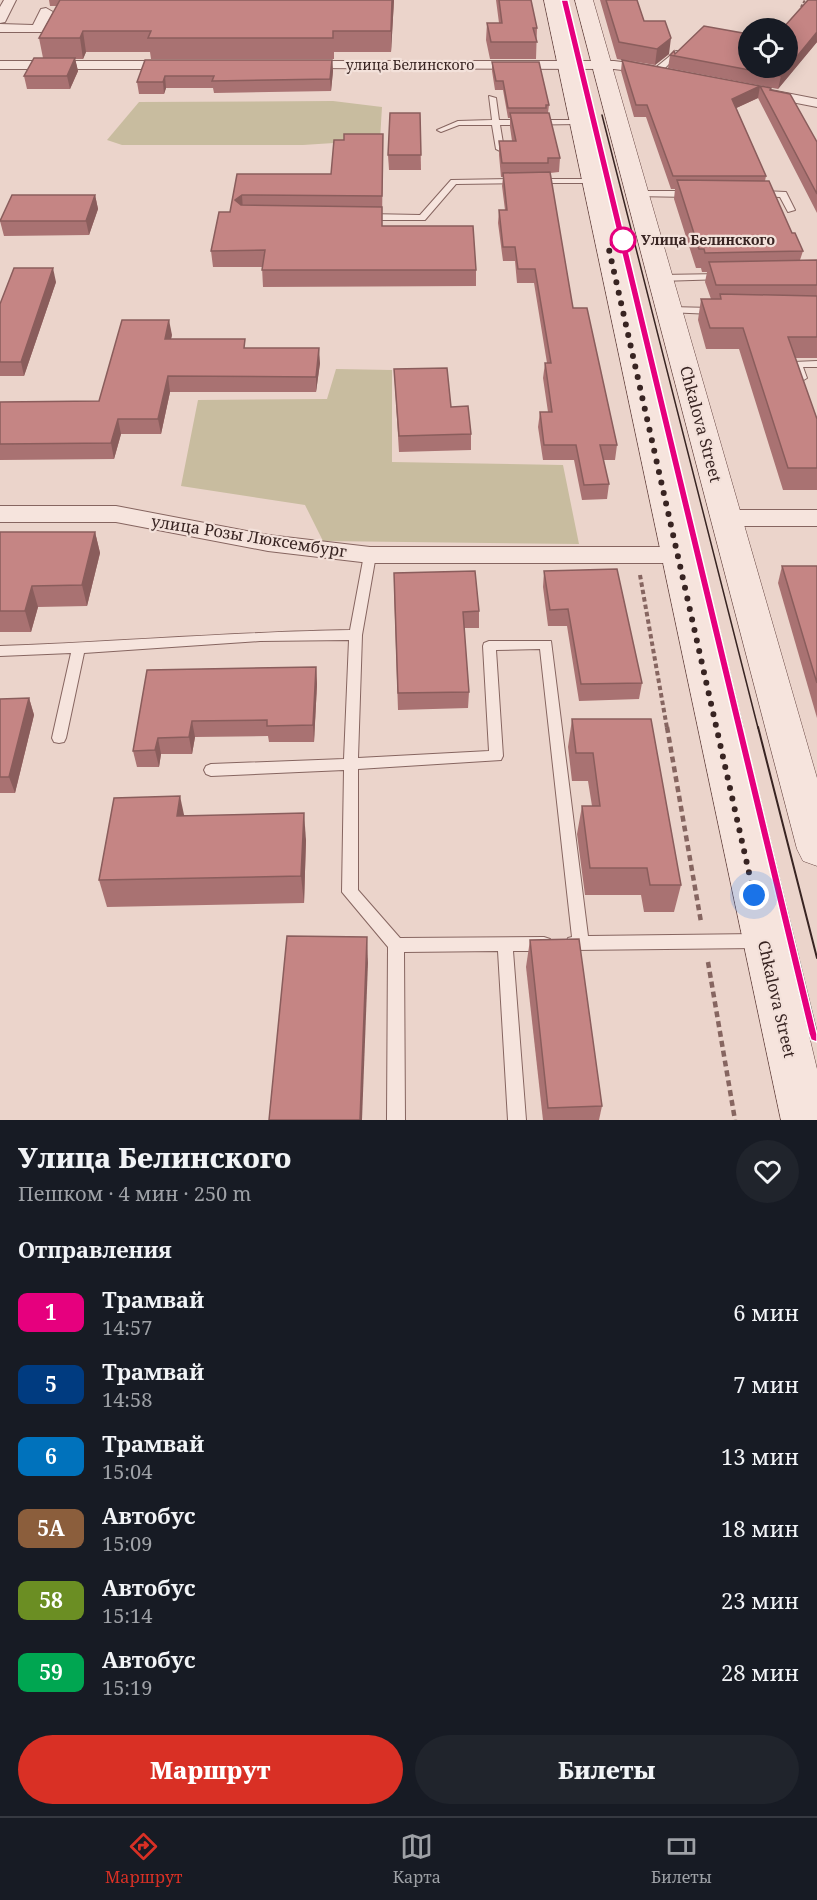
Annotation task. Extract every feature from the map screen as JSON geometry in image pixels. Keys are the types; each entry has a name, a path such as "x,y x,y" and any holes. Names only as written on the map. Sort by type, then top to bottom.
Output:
{"main road":[{"name":"Chkalova Street","path":"553,0 805,1120"},
{"name":"Chkalova Street","path":"584,0 817,849"}],"street":[{"path":"0,19 10,0"},
{"path":"17,65 46,12"},
{"path":"0,28 37,28"},
{"path":"0,65 196,65"},
{"name":"улица Белинского","path":"291,65 602,65 628,66 680,75"},
{"path":"749,89 817,103"},
{"name":"улица Розы Люксембург","path":"0,514 116,514 268,543 370,555 678,555"},
{"path":"726,518 817,518"}],"lane":[{"path":"657,71 678,52"},
{"path":"492,98 500,149"},
{"path":"441,130 458,123 580,122"},
{"path":"362,217 422,218 454,182 593,181"},
{"path":"637,194 700,194"},
{"path":"747,194 783,194 791,210"},
{"path":"660,278 735,276"},
{"path":"669,310 722,310"},
{"path":"807,393 797,364 817,364"},
{"path":"370,555 356,635 351,764 350,892 396,945 396,1120"},
{"path":"0,651 78,649 260,636 356,635"},
{"path":"211,770 496,756 489,646 546,644 581,943"},
{"path":"59,738 78,649"},
{"path":"396,945 764,941"},
{"path":"505,944 517,1120"}],"path":[{"path":"801,7 805,0"},
{"path":"639,574 735,1120"}],"shaded area":[{"path":"333,101 382,107 380,140 303,145 122,145 107,140 139,102"},
{"path":"336,369 392,370 392,462 563,465 579,544 323,541 305,505 181,486 198,400 327,399"}],"building":[{"path":"60,0 392,0 391,31 333,31 333,38 148,38 151,31 83,31 80,38 39,38"},
{"path":"499,0 531,0 537,28 533,28 537,42 491,42 487,23 502,23"},
{"path":"606,0 637,0 644,21 665,21 671,38 657,49 619,42"},
{"path":"808,0 817,0 817,32 798,55 798,18 792,18"},
{"path":"704,26 738,32 738,68 670,55 674,51 675,54"},
{"path":"34,58 75,58 67,76 24,76"},
{"path":"145,60 332,60 330,79 212,81 214,76 165,76 163,82 137,82"},
{"path":"622,60 771,88 770,90 790,94 817,142 817,194 760,86 732,99 766,176 673,176 647,105 636,105"},
{"path":"492,62 539,62 549,105 546,105 546,108 508,108 503,81 496,81"},
{"path":"390,113 420,113 421,155 388,155"},
{"path":"510,113 549,113 560,158 548,158 548,163 502,163 499,141 516,141"},
{"path":"344,134 383,134 382,196 242,195 235,200 241,205 382,207 382,226 473,226 476,270 262,270 265,250 211,251 219,212 230,212 237,174 331,174 334,140 344,140"},
{"path":"550,172 573,308 587,308 617,445 600,445 609,484 584,485 576,445 544,445 540,412 552,412 545,363 551,363 535,269 518,269 515,247 503,247 499,210 507,210 503,173"},
{"path":"677,180 769,181 792,233 795,233 803,251 705,253 704,249 699,249"},
{"path":"12,195 95,195 86,221 0,221"},
{"path":"817,260 817,285 716,285 709,262"},
{"path":"14,268 53,268 21,362 0,362 0,304"},
{"path":"720,294 817,296 817,337 788,337 817,419 817,468 788,468 743,328 710,328 701,299 721,299"},
{"path":"122,320 169,320 165,339 245,339 244,348 319,348 316,377 168,376 158,419 118,419 111,443 0,444 0,402 99,401"},
{"path":"447,368 451,407 468,406 471,434 399,436 394,369"},
{"path":"0,532 95,532 82,585 32,586 25,611 0,611"},
{"path":"782,566 817,566 817,683"},
{"path":"617,569 642,683 581,684 568,609 550,610 544,571"},
{"path":"475,571 479,611 463,612 469,692 398,693 394,573"},
{"path":"316,667 313,725 267,726 267,720 192,721 189,737 158,738 155,750 133,751 147,670"},
{"path":"29,698 9,777 0,777 0,699"},
{"path":"572,719 651,719 681,885 650,885 647,868 590,868 582,806 600,806 593,753 576,753"},
{"path":"180,796 177,816 304,813 301,876 99,880 114,798"},
{"path":"287,936 367,937 360,1120 269,1120"},
{"path":"579,939 602,1106 548,1108 530,940"}],"tram line":[{"path":"565,0 743,728"},
{"name":"1","path":"565,0 817,1034"},
{"path":"602,115 758,728"},
{"path":"742,727 817,1034"},
{"path":"758,727 817,958"}],"place":[{"name":"Улица Белинского","path":"623,240"}],"route":[{"path":"623,240 608,245 754,895"}]}
